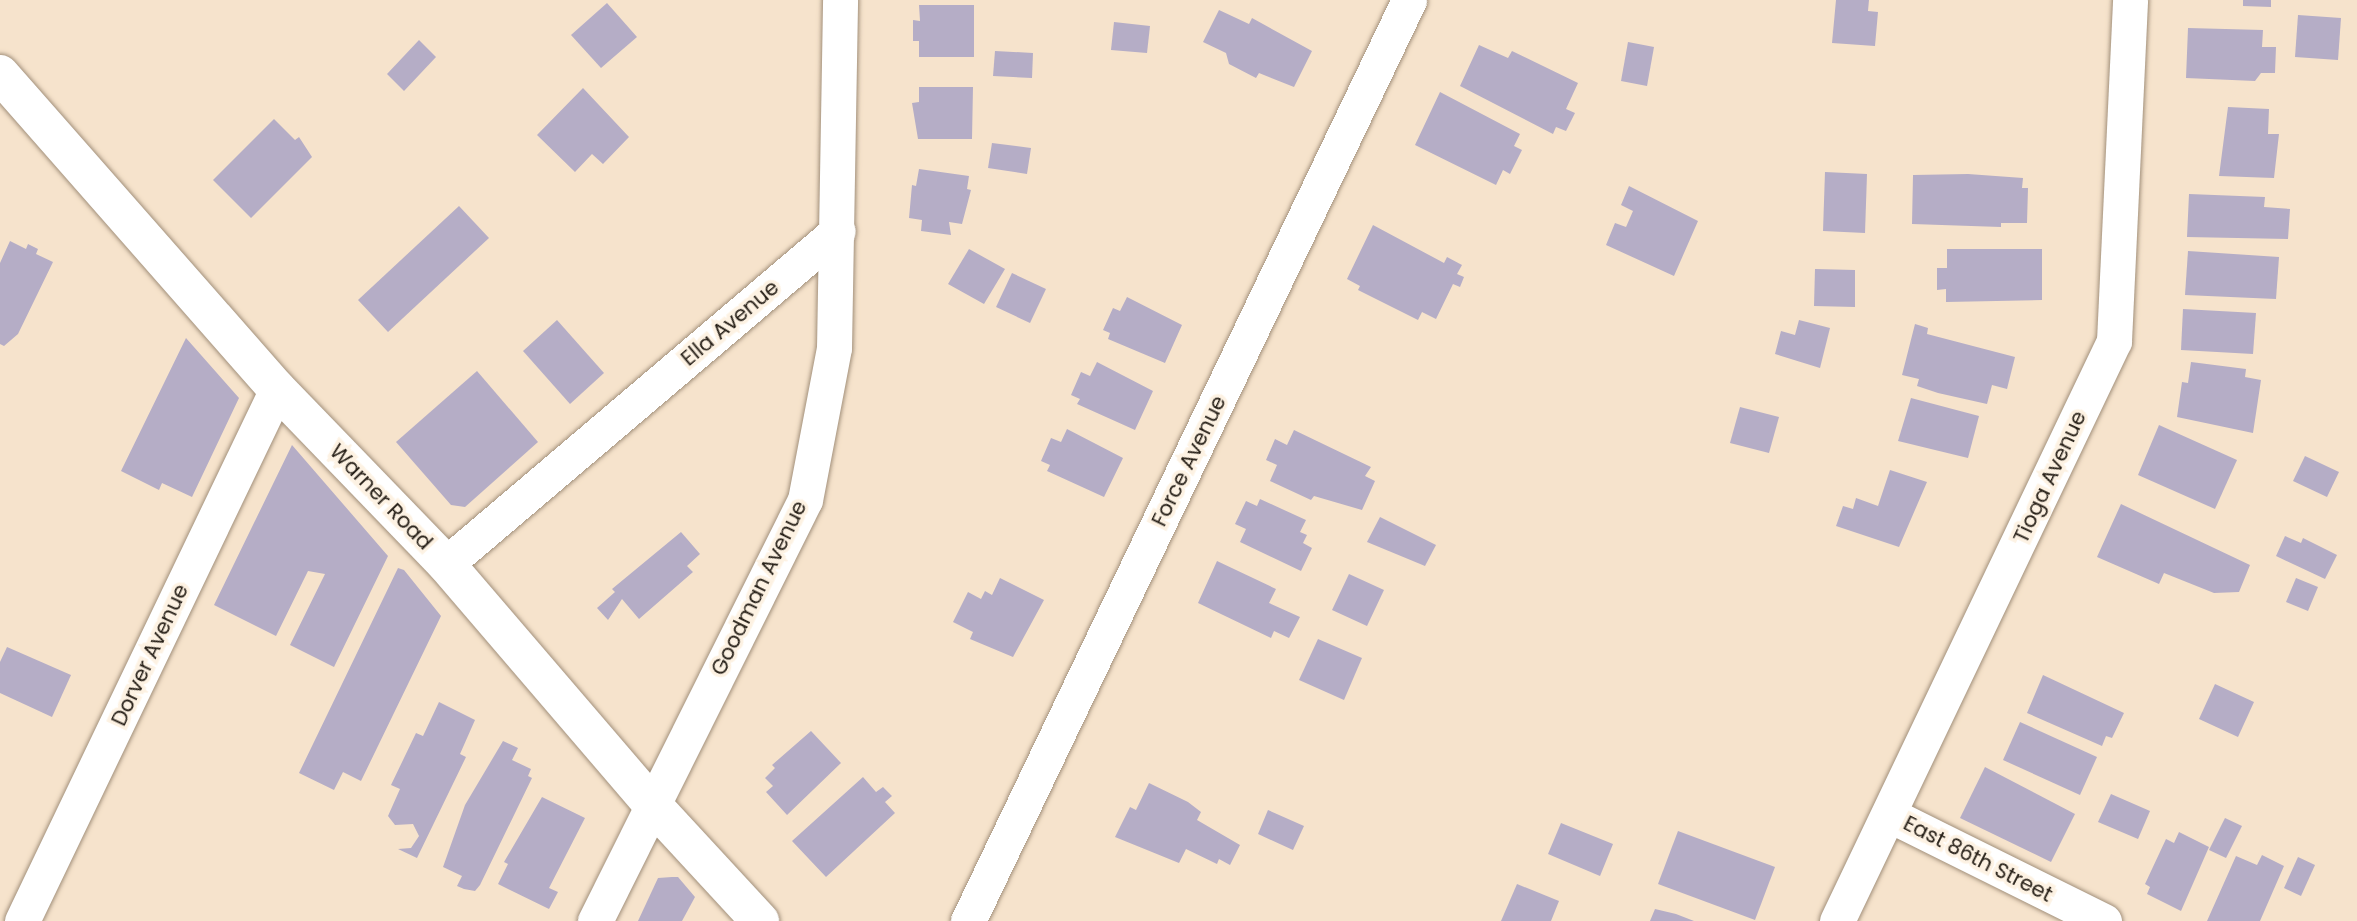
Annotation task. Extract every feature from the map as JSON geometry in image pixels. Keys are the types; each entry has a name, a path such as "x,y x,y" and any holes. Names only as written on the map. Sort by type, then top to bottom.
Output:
{"main road":[{"name":"Warner Road","path":"0,74 277,389 446,564 651,803 760,921"}],"street":[{"path":"838,231 840,0"},
{"name":"Force Avenue","path":"968,921 1409,0"},
{"name":"Tioga Avenue","path":"1837,921 1890,815 2114,341 2130,0"},
{"name":"Ella Avenue","path":"446,564 838,231"},
{"name":"Goodman Avenue","path":"595,921 651,803 805,500 834,348 838,231"},
{"name":"Dorver Avenue","path":"22,921 277,389"},
{"name":"East 86th Street","path":"1890,815 2104,921"}],"building":[{"path":"1836,0 1869,0 1868,11 1878,12 1875,46 1832,43"},
{"path":"2243,0 2271,0 2271,7 2243,6"},
{"path":"607,3 637,37 601,68 571,35"},
{"path":"919,5 974,5 974,57 919,57 919,41 913,41 913,20 920,21"},
{"path":"1219,10 1249,24 1252,18 1312,51 1294,87 1259,73 1256,78 1229,64 1226,53 1203,42"},
{"path":"2298,15 2341,18 2338,60 2295,57"},
{"path":"1114,22 1150,26 1147,53 1111,50"},
{"path":"2188,28 2263,30 2262,47 2276,47 2275,73 2261,73 2255,81 2186,78"},
{"path":"419,40 436,57 404,91 387,74"},
{"path":"1628,42 1654,47 1647,86 1621,81"},
{"path":"1479,45 1508,58 1512,51 1578,83 1566,109 1575,113 1566,131 1556,127 1553,134 1460,86"},
{"path":"995,51 1033,53 1032,78 993,76"},
{"path":"919,87 973,87 972,139 918,139 912,103 919,102"},
{"path":"583,88 629,137 603,164 592,154 575,172 537,135"},
{"path":"1440,92 1520,134 1514,146 1522,150 1510,174 1503,170 1496,185 1415,145"},
{"path":"2228,107 2269,109 2268,134 2279,134 2274,178 2219,176"},
{"path":"274,119 295,140 299,137 312,157 251,218 213,180"},
{"path":"992,143 1031,148 1027,174 988,168"},
{"path":"919,169 969,176 967,189 971,190 962,224 949,222 951,235 921,231 922,220 909,218 912,185 916,186"},
{"path":"1825,172 1867,174 1865,233 1823,231"},
{"path":"1968,174 2023,178 2022,188 2028,188 2027,223 2001,223 2001,227 1912,224 1913,175"},
{"path":"1629,186 1698,221 1674,276 1606,245 1615,223 1626,227 1633,211 1621,205"},
{"path":"2189,194 2265,197 2264,207 2290,209 2288,239 2187,237"},
{"path":"459,206 489,238 388,332 358,300"},
{"path":"1373,225 1444,263 1447,257 1462,265 1457,274 1464,277 1460,287 1453,284 1436,319 1422,312 1418,320 1358,290 1360,286 1347,279"},
{"path":"10,241 26,249 28,244 38,249 36,254 53,262 18,334 4,346 0,344 0,263"},
{"path":"969,249 1005,269 984,304 948,284"},
{"path":"1947,249 2042,249 2042,300 1946,302 1946,289 1937,290 1937,268 1947,268"},
{"path":"2188,251 2279,257 2276,299 2185,295"},
{"path":"1815,269 1855,270 1855,307 1814,306"},
{"path":"1012,273 1046,289 1030,323 996,307"},
{"path":"1127,297 1182,325 1165,363 1108,339 1110,333 1103,330 1113,308 1120,311"},
{"path":"2183,309 2256,313 2253,354 2181,350"},
{"path":"557,320 604,373 570,404 523,351"},
{"path":"1799,320 1830,328 1820,368 1775,354 1781,331 1795,335"},
{"path":"1915,324 1928,328 1927,334 2015,357 2007,389 1992,385 1987,404 1917,386 1919,379 1902,375"},
{"path":"186,338 239,398 192,497 162,483 159,490 121,471"},
{"path":"1097,362 1153,391 1135,430 1077,404 1080,399 1071,395 1081,372 1090,376"},
{"path":"2191,362 2246,369 2245,377 2261,380 2253,433 2177,417 2182,382 2188,383"},
{"path":"477,371 538,442 465,507 451,505 396,442"},
{"path":"1911,398 1979,416 1968,458 1898,441"},
{"path":"1740,407 1779,417 1769,453 1730,443"},
{"path":"2159,425 2237,460 2215,509 2138,475"},
{"path":"1067,429 1123,458 1104,497 1047,471 1050,465 1041,461 1051,438 1061,442"},
{"path":"1294,430 1371,467 1365,476 1375,481 1362,510 1314,496 1311,500 1270,481 1277,465 1266,460 1275,439 1287,445"},
{"path":"292,445 388,556 334,667 290,645 325,574 308,571 276,636 214,605"},
{"path":"2305,456 2339,472 2327,497 2293,481"},
{"path":"1890,470 1927,482 1899,547 1836,526 1843,506 1853,509 1856,498 1878,506"},
{"path":"1260,499 1306,520 1300,532 1307,535 1303,543 1312,548 1301,571 1240,542 1246,529 1235,524 1246,501 1257,506"},
{"path":"2121,504 2250,565 2239,592 2214,593 2164,573 2159,584 2097,557"},
{"path":"1380,517 1436,545 1425,566 1367,542"},
{"path":"681,532 700,554 687,566 693,572 639,619 622,599 608,620 597,608 615,592 612,589"},
{"path":"2285,536 2301,543 2303,538 2337,555 2325,579 2276,556"},
{"path":"1217,561 1276,589 1269,603 1300,617 1289,638 1274,631 1271,638 1198,603"},
{"path":"398,568 404,570 441,616 361,781 343,772 334,790 299,773"},
{"path":"1349,574 1384,590 1367,626 1332,610"},
{"path":"1000,578 1044,600 1013,657 970,639 973,632 953,622 968,592 981,599 985,591 992,595"},
{"path":"2296,578 2318,587 2308,611 2286,602"},
{"path":"1318,639 1362,658 1344,700 1299,680"},
{"path":"7,647 71,675 52,717 0,693 0,662"},
{"path":"2043,675 2124,713 2112,738 2106,736 2102,746 2027,713"},
{"path":"2215,684 2254,702 2238,737 2199,719"},
{"path":"439,702 475,720 460,754 466,757 417,858 398,849 411,848 419,836 413,824 395,825 388,816 400,789 391,785 416,733 423,736"},
{"path":"2020,722 2097,757 2080,795 2003,760"},
{"path":"811,731 841,763 787,815 766,792 773,786 765,778 775,768 772,765"},
{"path":"503,741 518,748 512,760 531,769 528,776 532,778 480,885 475,891 464,889 457,886 462,876 443,867 465,805"},
{"path":"1985,767 2075,814 2051,862 1960,818"},
{"path":"863,777 876,792 883,787 892,796 885,802 895,813 826,877 792,841"},
{"path":"1149,783 1188,802 1201,812 1197,820 1240,845 1230,865 1219,859 1217,864 1186,849 1179,863 1115,837 1130,807 1136,810"},
{"path":"2111,794 2150,811 2138,839 2098,822"},
{"path":"542,797 585,818 549,888 558,892 549,909 498,884 508,864 504,862"},
{"path":"1268,810 1304,826 1293,850 1258,834"},
{"path":"2225,818 2242,826 2226,858 2209,850"},
{"path":"1561,823 1613,844 1600,876 1548,854"},
{"path":"1678,831 1775,867 1755,920 1658,884"},
{"path":"2179,832 2209,847 2181,911 2147,894 2150,887 2145,884 2166,839 2174,843"},
{"path":"2262,855 2284,866 2260,921 2207,921 2236,856 2257,865"},
{"path":"2298,857 2315,865 2301,896 2284,888"},
{"path":"678,877 695,897 682,921 638,921 658,878"},
{"path":"1517,884 1559,901 1551,921 1501,921"},
{"path":"1655,909 1676,914 1694,921 1650,921"}]}
